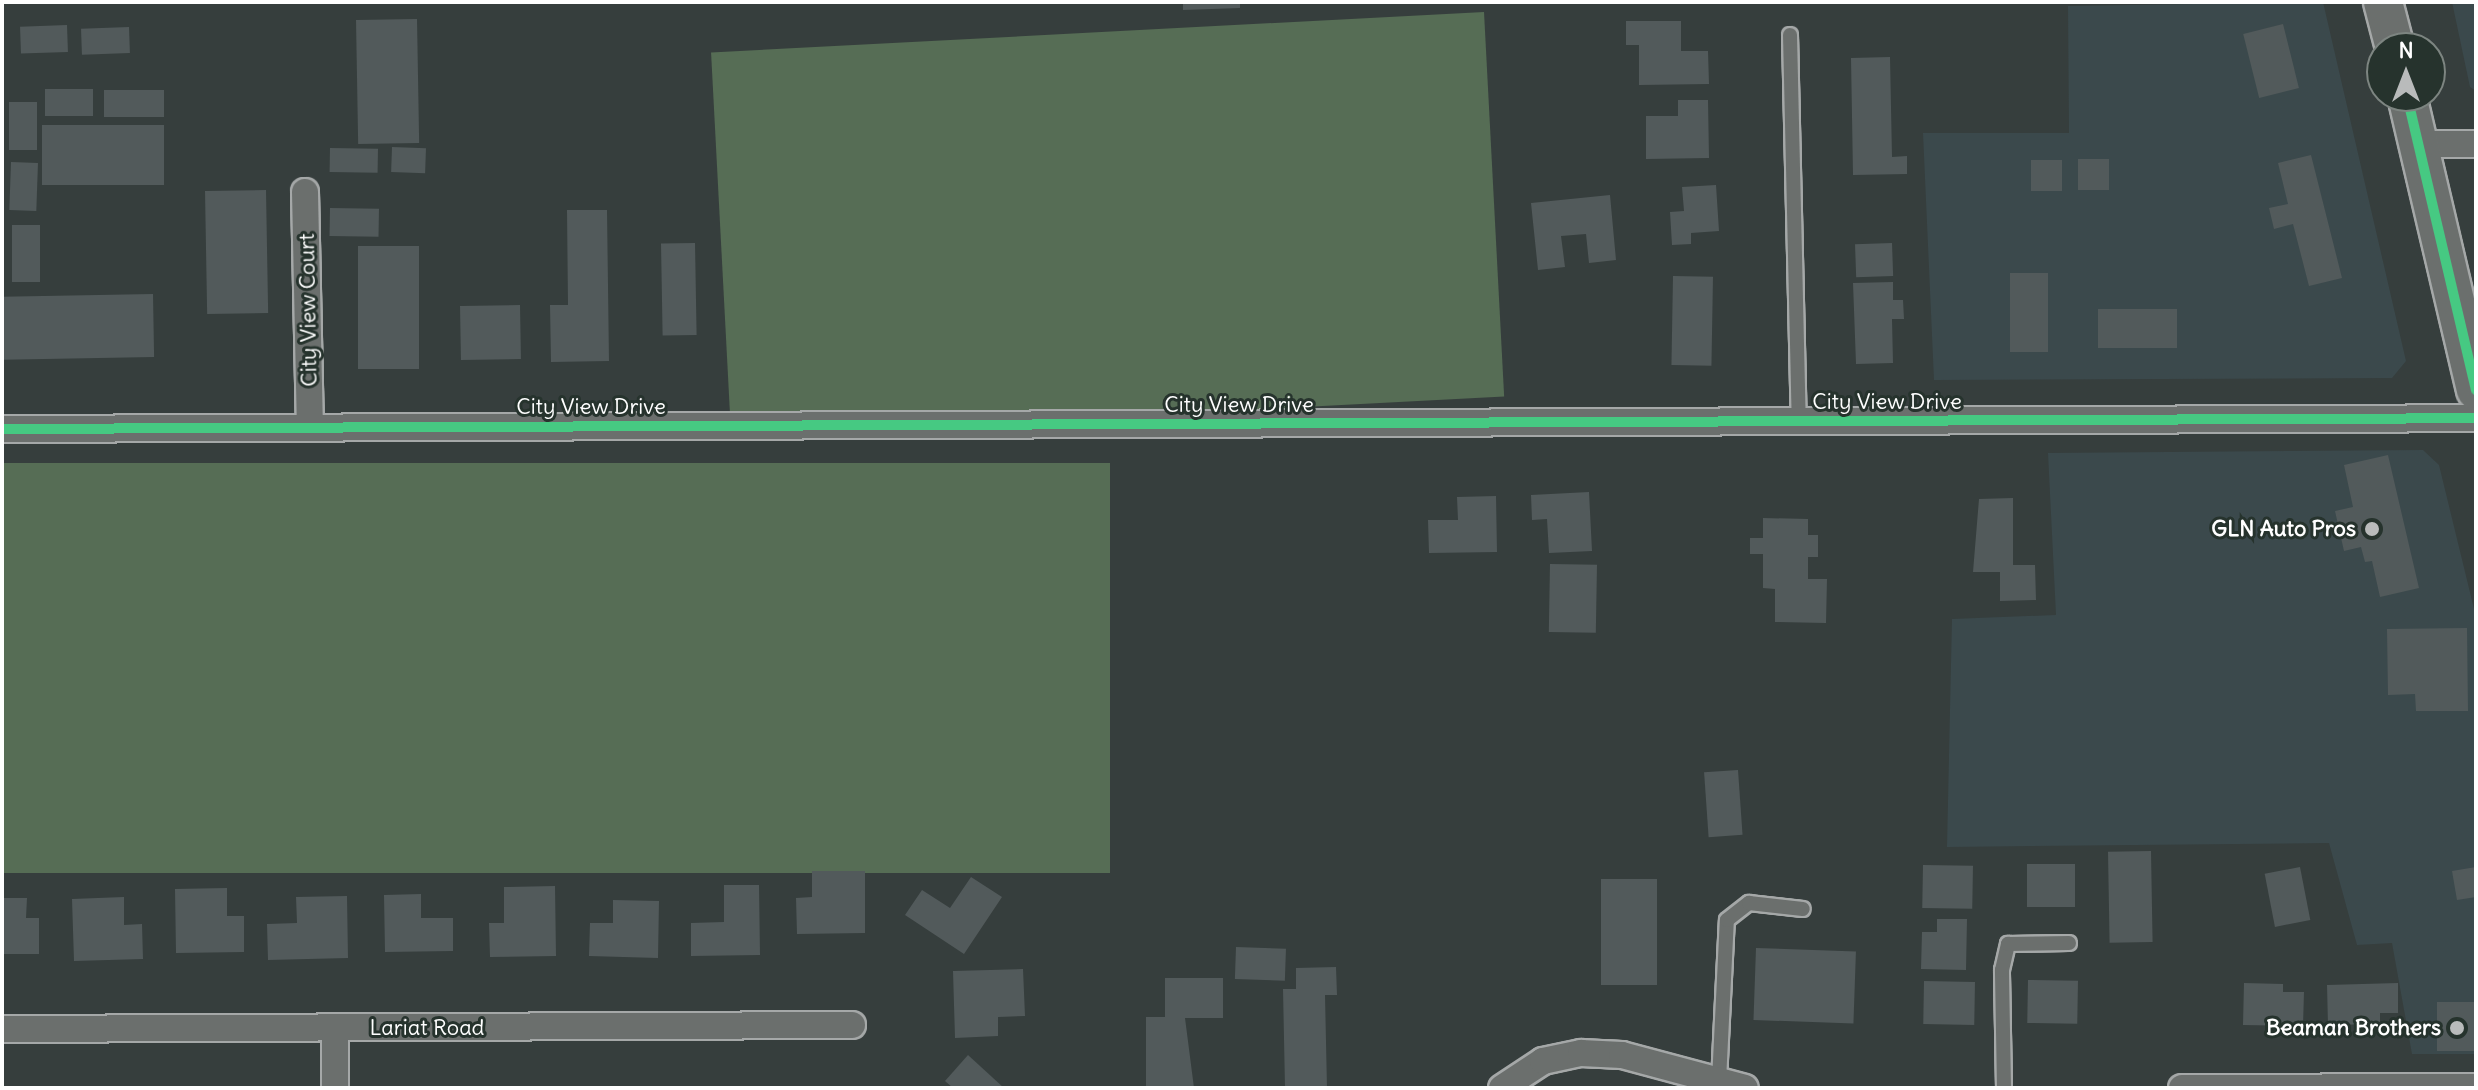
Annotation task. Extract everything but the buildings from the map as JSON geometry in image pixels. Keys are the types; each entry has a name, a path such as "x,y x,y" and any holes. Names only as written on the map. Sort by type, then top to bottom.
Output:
{"main road":[{"path":"2383,2 2391,32"},
{"path":"2411,112 2476,390"}],"street":[{"path":"2420,144 2476,144"},
{"name":"City View Court","path":"305,192 310,427"},
{"name":"City View Drive","path":"2,429 2476,418"},
{"name":"Lariat Road","path":"2,1029 852,1025"},
{"path":"335,1028 335,1088"},
{"path":"1502,1088 1543,1061 1581,1053 1622,1055 1734,1086"},
{"path":"2182,1088 2476,1087"}],"lane":[{"path":"1790,35 1799,423"},
{"path":"1734,1086 1727,920 1749,903 1803,909"},
{"path":"2004,1088 2002,970 2008,944 2069,943"}],"shaded area":[{"path":"2323,2 2406,361 2392,378 1934,380 1923,133 2069,133 2068,6"},
{"path":"2452,2 2476,2 2476,91 2470,87"},
{"path":"2423,450 2439,465 2476,617 2476,1054 2412,1054 2392,943 2357,945 2329,843 1947,847 1952,619 2056,615 2048,453"}],"green space":[{"path":"1484,12 1504,396 731,437 711,53"},
{"path":"2,463 1110,463 1110,873 2,873"}],"cycle path":[{"path":"2411,112 2476,390"},
{"path":"2,429 2476,418"}],"place":[{"name":"GLN Auto Pros","path":"2372,529"},
{"name":"Beaman Brothers","path":"2457,1028"}]}
